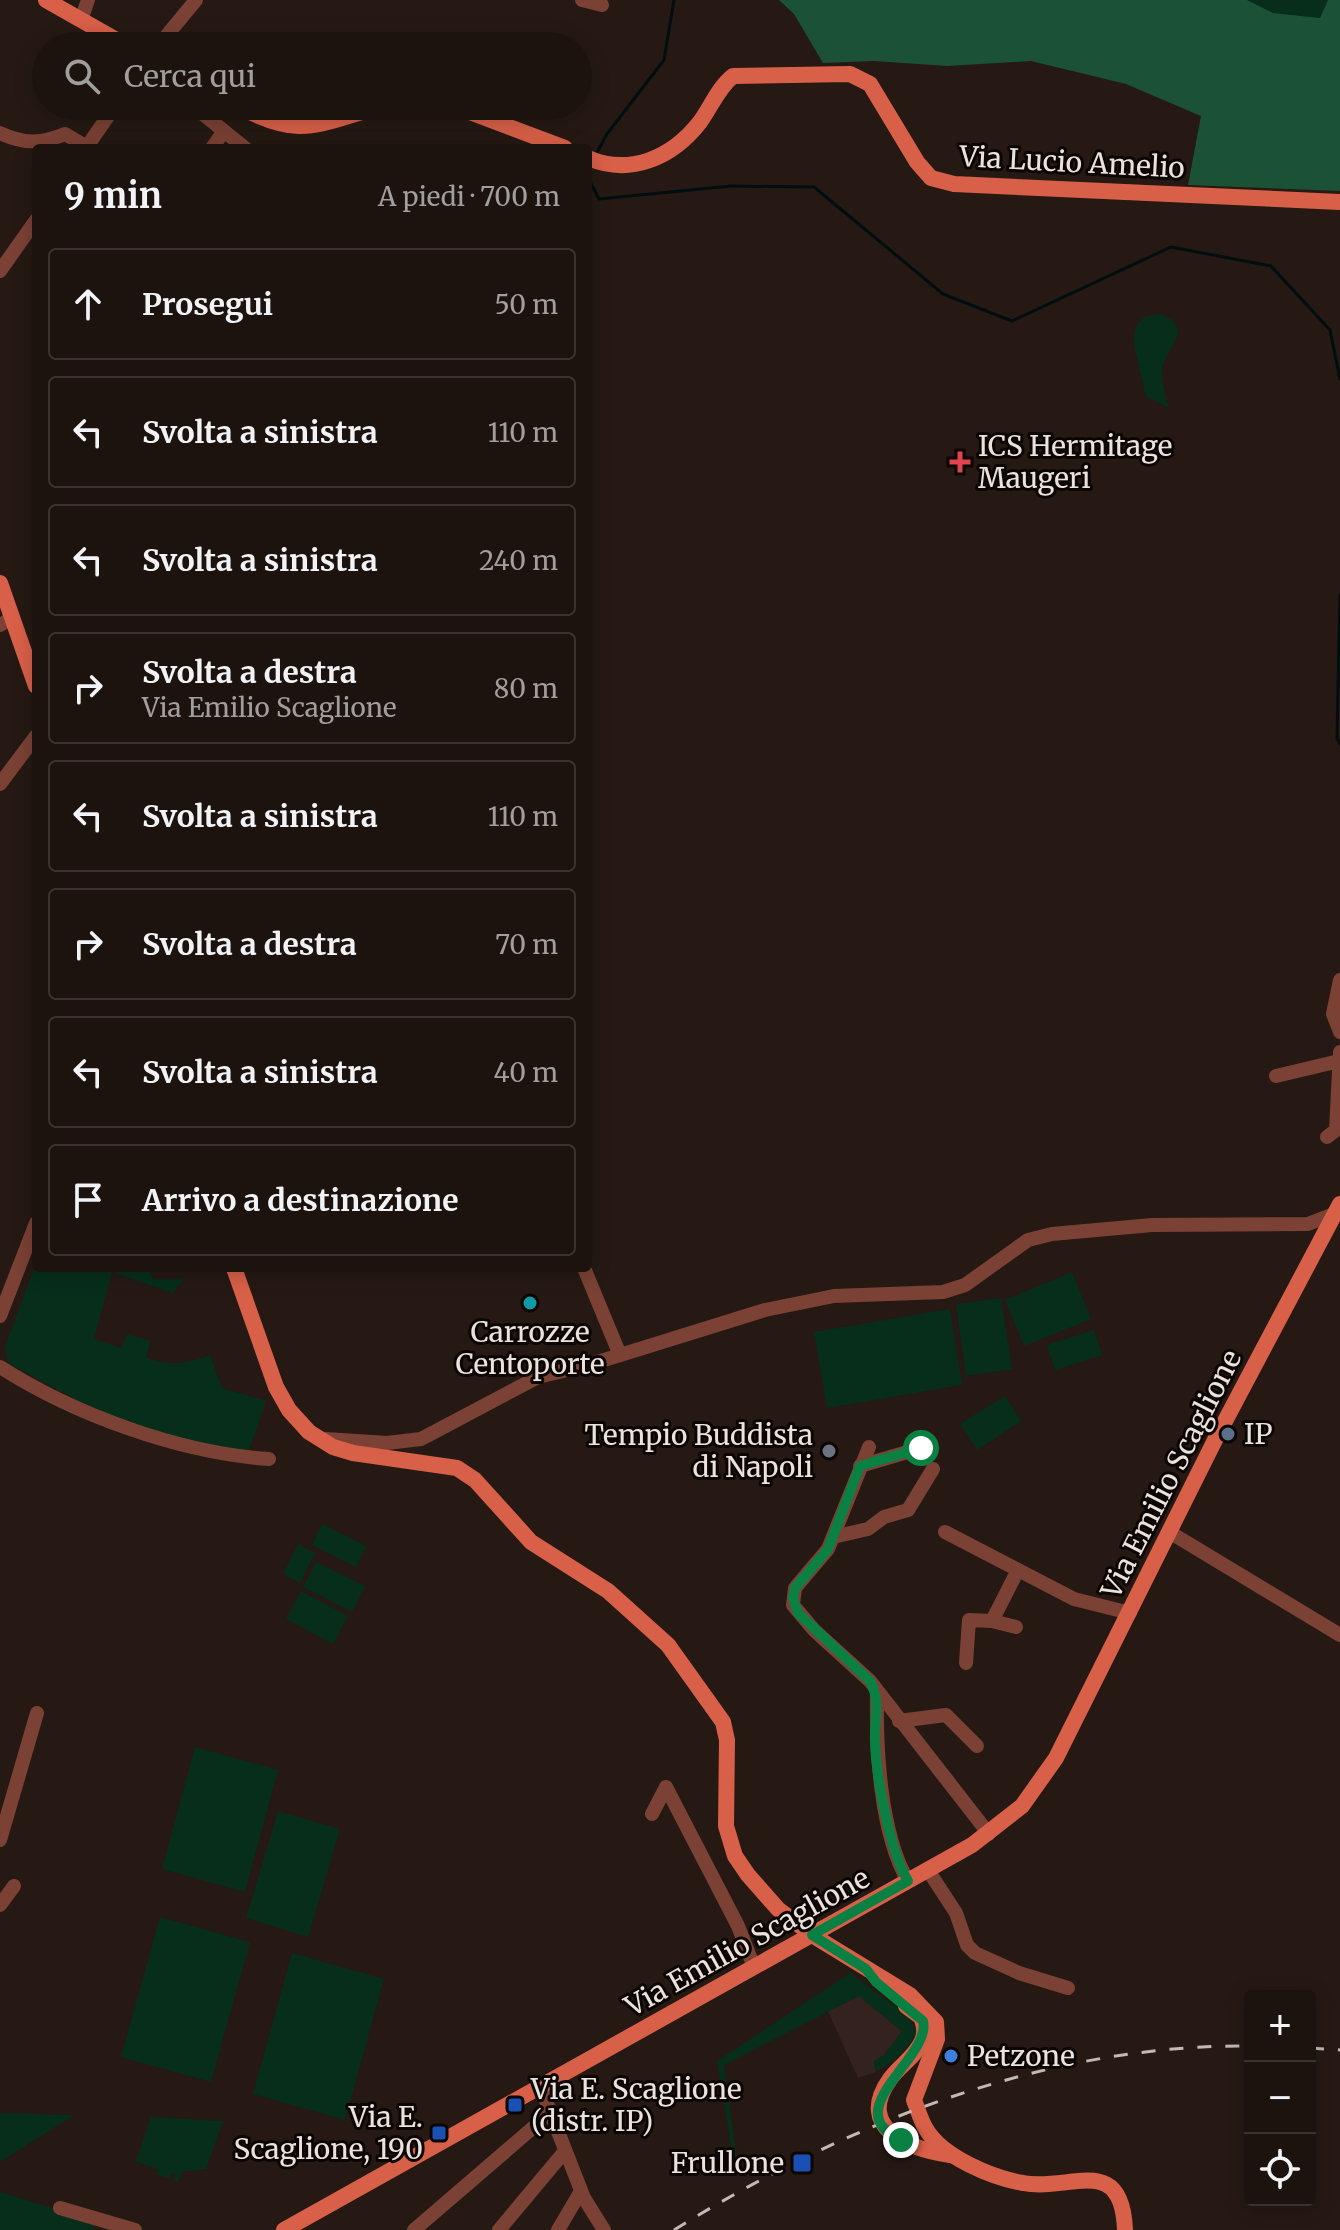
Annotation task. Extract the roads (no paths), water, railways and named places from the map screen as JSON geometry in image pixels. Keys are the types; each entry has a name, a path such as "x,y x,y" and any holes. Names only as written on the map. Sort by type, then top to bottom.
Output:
{"main road":[{"path":"46,0 102,32"},
{"name":"Via Lucio Amelio","path":"592,160 607,166 640,165 670,150 698,125 733,76 850,74 870,84 917,162 931,178 1340,202"},
{"path":"264,120 294,129 329,120"},
{"path":"491,120 554,144"},
{"path":"0,583 6,622 32,677"},
{"name":"Via Emilio Scaglione","path":"284,2230 928,1870 989,1834 1022,1806 1039,1785 1171,1533 1215,1440 1338,1210"},
{"path":"235,1272 276,1387 289,1410 317,1438 353,1453 457,1468 475,1480 531,1542 608,1591 668,1645 700,1687 726,1732 724,1810 735,1856 765,1896 812,1935 921,2003 936,2022 937,2039 914,2100"},
{"path":"866,1969 876,1982 921,2017 924,2028 915,2053 889,2081 879,2109 887,2132 908,2143 955,2155 1024,2184 1083,2178 1101,2181 1116,2190 1124,2208 1125,2230"},
{"path":"889,2081 901,2084 914,2100 927,2131 955,2155"}],"street":[{"path":"81,20 88,0"},
{"path":"170,32 196,0"},
{"path":"582,0 602,5"},
{"path":"88,144 105,120"},
{"path":"210,120 240,144"},
{"path":"215,144 224,131"},
{"path":"0,133 21,141 38,142 65,134 81,144"},
{"path":"0,271 32,236"},
{"path":"0,784 32,741"},
{"path":"1340,980 1333,1014 1340,1032"},
{"path":"1276,1076 1339,1056 1336,1130 1327,1137"},
{"path":"317,1438 387,1443 421,1439 538,1377 765,1310 834,1296 943,1292 965,1285 1028,1240 1052,1234 1152,1225 1308,1224 1338,1210"},
{"path":"1,1316 32,1234"},
{"path":"586,1272 620,1355"},
{"path":"1,1368 149,1436 206,1451 269,1459"},
{"path":"869,1447 828,1549 795,1588 793,1605 814,1630 870,1681 877,1694 989,1834"},
{"path":"860,1466 921,1448"},
{"path":"833,1537 868,1529 884,1517 908,1510 933,1469"},
{"path":"945,1532 1074,1599 1130,1613"},
{"path":"1171,1533 1340,1635"},
{"path":"992,1621 1018,1570"},
{"path":"966,1663 969,1620 1016,1627"},
{"path":"877,1694 875,1741 879,1773 893,1847 908,1881"},
{"path":"0,1840 37,1713"},
{"path":"899,1721 946,1715 977,1746"},
{"path":"652,1814 663,1789 670,1789 754,1967"},
{"path":"928,1870 956,1913 967,1945 975,1953 1019,1973 1068,1988"},
{"path":"0,1905 14,1886"},
{"path":"541,2088 581,2191 604,2230"},
{"path":"414,2230 550,2113"},
{"path":"499,2230 565,2151"},
{"path":"558,2230 581,2191"},
{"path":"60,2208 135,2230"}],"waterway":[{"path":"595,156 607,134 664,60 674,0"},
{"path":"592,186 599,199 731,186 814,187 943,294 1012,321 1171,247 1271,266 1330,330 1340,379"},
{"path":"1340,595 1337,738 1340,744"}],"railway":[{"path":"674,2230 807,2156 950,2098 1023,2075 1098,2059 1174,2049 1244,2046"},
{"path":"1316,2048 1340,2050"}],"place":[{"name":"ICS Hermitage Maugeri","path":"960,462"},
{"name":"Carrozze Centoporte","path":"530,1303"},
{"name":"IP","path":"1228,1434"},
{"name":"Tempio Buddista di Napoli","path":"829,1451"},
{"name":"Petzone","path":"951,2056"},
{"name":"Via E. Scaglione (distr. IP)","path":"515,2105"},
{"name":"Via E. Scaglione, 190","path":"439,2133"},
{"name":"Frullone","path":"802,2163"}]}
